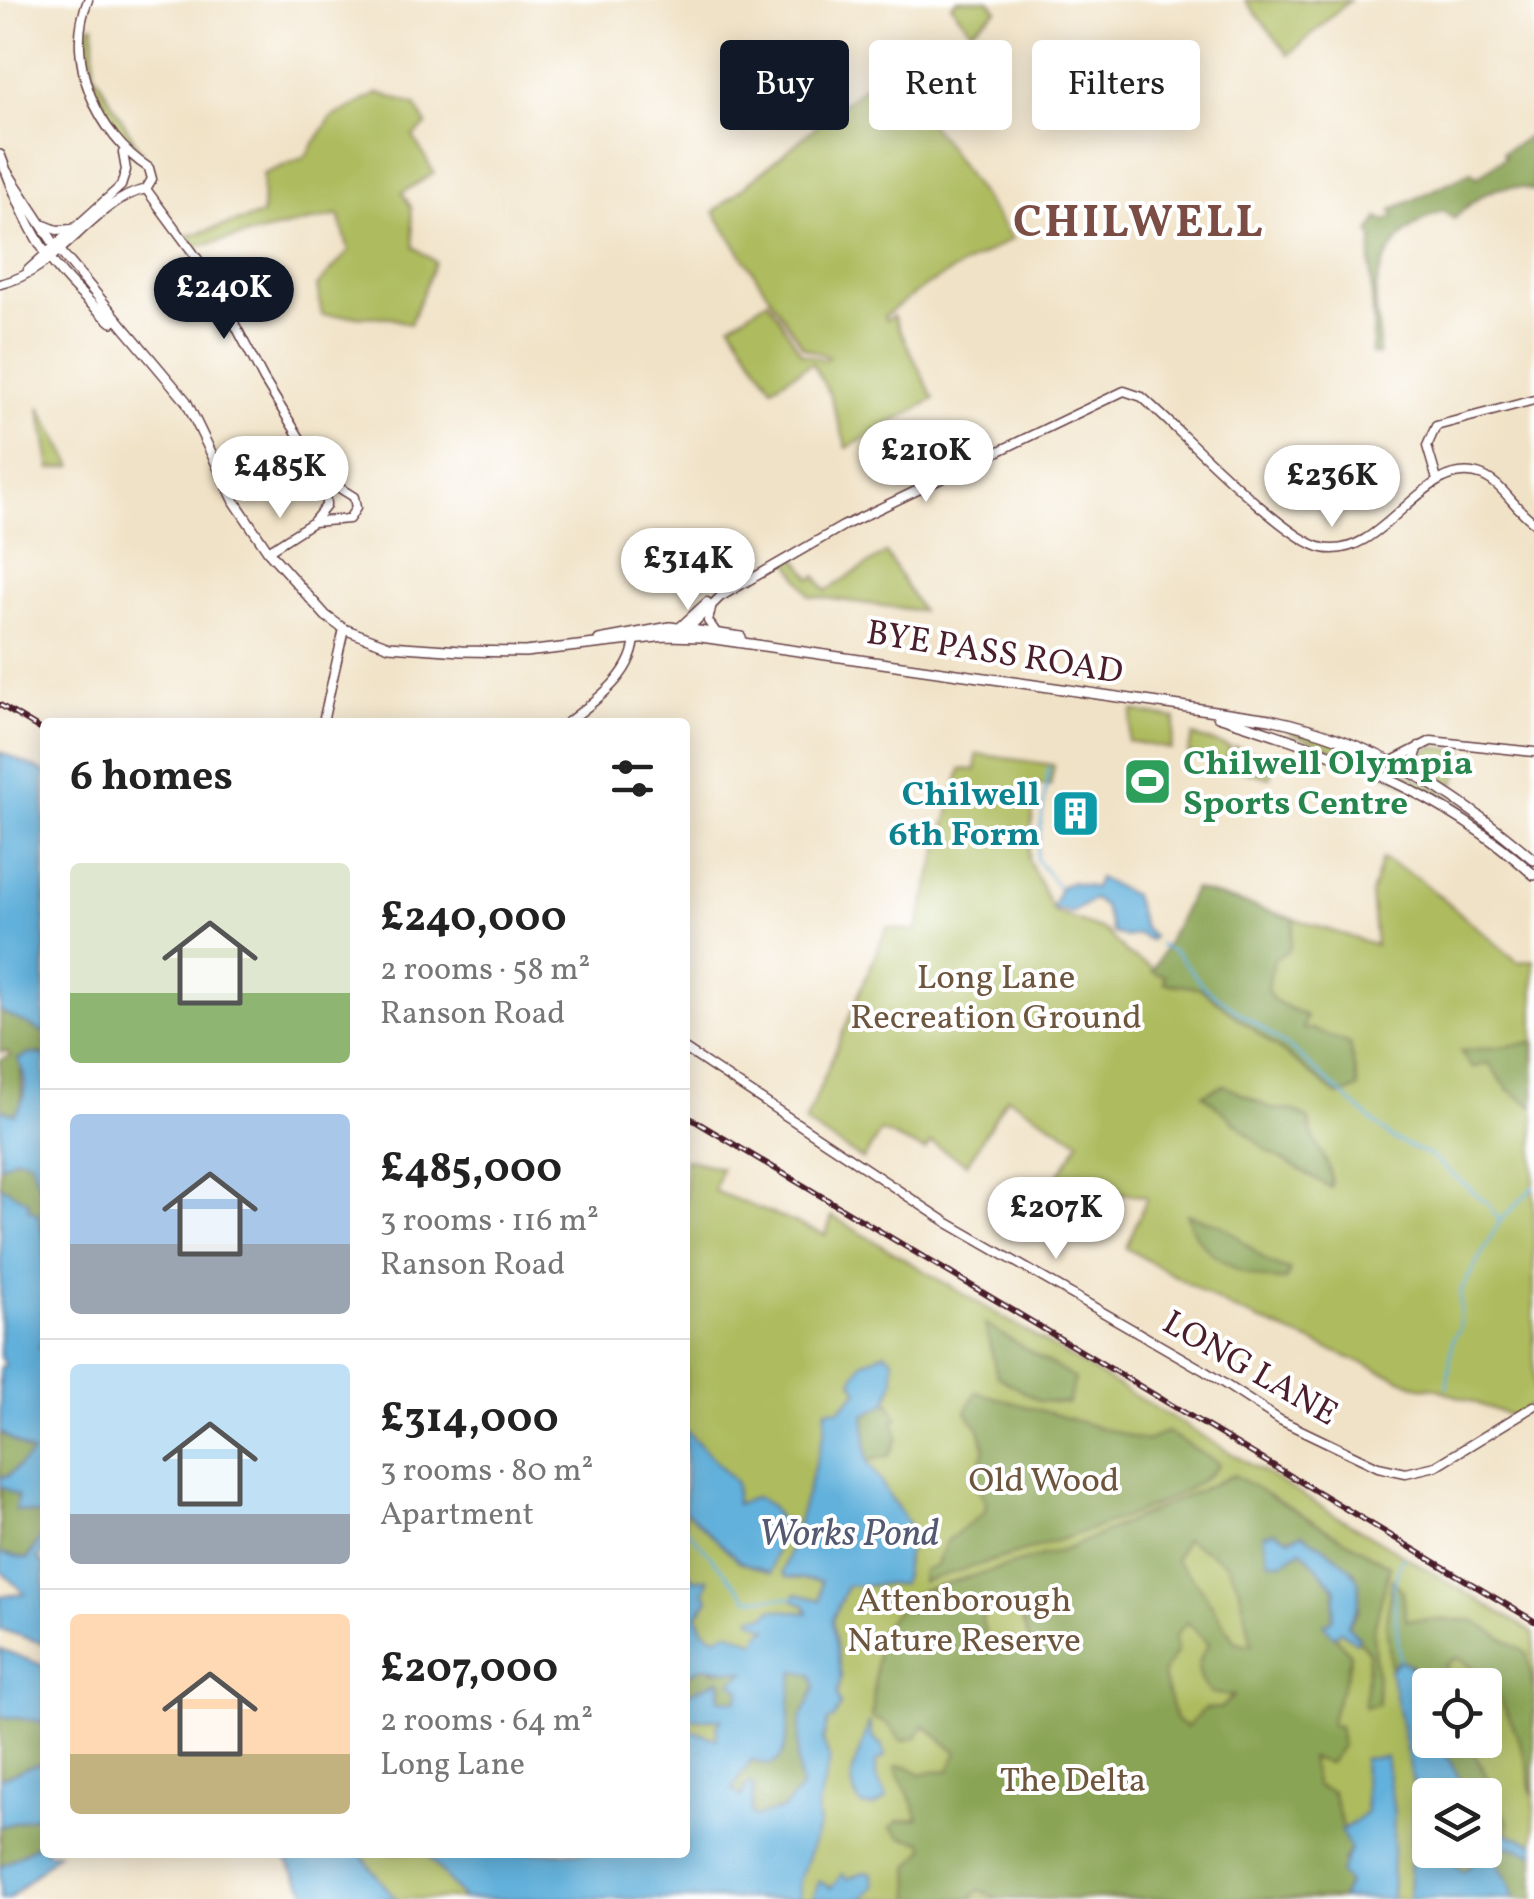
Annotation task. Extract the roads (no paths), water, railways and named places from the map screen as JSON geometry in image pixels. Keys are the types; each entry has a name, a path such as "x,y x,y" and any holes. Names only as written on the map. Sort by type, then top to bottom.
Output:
{"main road":[{"path":"0,156 25,223 47,257 82,296 130,336"},
{"path":"5,168 57,248 186,401 234,502 268,551 314,604 344,630"},
{"name":"BYE PASS ROAD","path":"344,630 382,644 414,648 525,652 683,630 715,631 783,647"},
{"name":"BYE PASS ROAD","path":"683,630 1319,730 1417,773 1481,814 1534,860"},
{"name":"BYE PASS ROAD","path":"1199,710 1299,741 1402,784 1495,842 1534,876"}],"street":[{"path":"88,0 80,41 86,82 123,151 149,168 152,179 146,189"},
{"path":"57,248 125,181 123,151"},
{"path":"126,170 136,163"},
{"path":"125,181 135,190"},
{"path":"2,285 25,274 135,190 146,189"},
{"path":"146,189 208,273 258,371 325,480 354,497 356,508 349,519 312,522"},
{"path":"38,222 50,229 74,228"},
{"path":"683,630 720,597 872,510 1112,394 1130,391 1152,405 1283,526 1320,548 1342,547 1362,538 1405,510 1437,480 1457,473 1485,477 1534,522"},
{"path":"1437,480 1427,446 1436,426 1534,400"},
{"path":"325,480 333,519"},
{"path":"268,551 312,522 338,490"},
{"path":"715,631 707,614 720,597"},
{"path":"323,718 344,630"},
{"path":"573,718 626,667 635,636"},
{"path":"1394,760 1419,746 1440,741 1534,752"},
{"path":"1417,773 1419,746"},
{"name":"LONG LANE","path":"690,1052 910,1200 1293,1427 1390,1471 1414,1472 1445,1463 1534,1406"}],"water":[{"path":"0,752 40,770 40,1031 0,1011"},
{"path":"1098,878 1133,895 1143,927 1153,937 1150,940 1138,934 1126,937 1113,933 1104,907 1094,899 1072,913 1053,909 1060,887 1071,882 1094,888"},
{"path":"40,1055 40,1187 30,1160 16,1157 0,1166 0,1109 14,1114 25,1087 18,1059"},
{"path":"1,1186 29,1202 28,1209 37,1213 40,1223 40,1515 15,1510 18,1496 0,1486 0,1477 8,1476 32,1454 0,1432 0,1367 5,1365 0,1357"},
{"path":"885,1352 893,1359 894,1381 886,1403 864,1415 867,1461 912,1530 902,1584 847,1586 832,1620 841,1677 837,1695 840,1706 834,1719 828,1721 823,1741 830,1760 817,1811 819,1826 799,1881 799,1899 463,1899 430,1858 690,1858 690,1730 717,1739 717,1725 722,1719 690,1719 690,1692 721,1679 719,1699 737,1701 741,1690 732,1682 745,1672 704,1667 690,1673 690,1575 692,1579 708,1579 704,1592 709,1600 697,1615 704,1630 715,1637 728,1631 755,1642 761,1632 769,1629 752,1620 752,1616 764,1616 772,1609 808,1613 805,1605 792,1599 796,1594 820,1600 821,1581 786,1577 783,1572 825,1430 826,1409 840,1409 858,1391 852,1381 862,1363","holes":["795,1671 811,1674 816,1686 801,1719 797,1759 801,1788 784,1809 756,1817 751,1814 754,1786 749,1784 741,1797 732,1789 751,1760 776,1762 782,1754"]},
{"name":"Works Pond","path":"690,1434 736,1483 736,1504 756,1497 771,1506 782,1524 771,1573 739,1561 690,1515"},
{"path":"1275,1531 1289,1539 1303,1534 1352,1571 1360,1594 1347,1625 1359,1637 1356,1642 1341,1631 1333,1636 1324,1624 1332,1619 1336,1589 1302,1550 1283,1562 1269,1562 1263,1535"},
{"path":"40,1539 40,1642 0,1629 0,1596 25,1594 0,1570 0,1553 28,1559"},
{"path":"0,1649 40,1664 40,1721 0,1716"},
{"path":"1400,1660 1412,1669 1412,1758 1448,1758 1458,1778 1412,1778 1390,1670"},
{"path":"869,1721 872,1737 882,1745 885,1757 876,1762 876,1777 887,1798 874,1807 862,1806 852,1784"},
{"path":"1386,1757 1394,1812 1392,1899 1341,1899 1348,1883 1340,1873 1350,1849 1341,1831 1366,1813 1363,1759"},
{"path":"40,1763 40,1815 0,1827 0,1778"},
{"path":"1412,1832 1412,1868 1500,1868 1514,1899 1409,1899"},
{"path":"1502,1832 1534,1843 1534,1854 1502,1844"},
{"path":"40,1843 40,1858 53,1858 9,1899 0,1899 0,1867"},
{"path":"285,1858 364,1858 395,1899 311,1899"},
{"path":"872,1873 875,1886 862,1899 813,1899 819,1881 831,1888 843,1874 847,1879"}],"waterway":[{"path":"1049,767 1036,859 1059,888"},
{"path":"1159,945 1175,952 1205,988 1291,1049 1393,1139 1429,1155 1487,1203 1500,1221"},
{"path":"1447,1387 1453,1338 1460,1329 1461,1291 1500,1221 1534,1187"},
{"path":"690,1533 748,1598 794,1598"},
{"path":"1400,1561 1393,1589 1400,1660"}],"railway":[{"path":"0,705 40,729"},
{"path":"690,1118 1534,1621"}],"place":[{"name":"Chilwell Olympia Sports Centre","path":"1148,782"},
{"name":"Chilwell 6th Form","path":"1075,813"}],"district":[{"name":"CHILWELL","path":"1139,220"}],"park label":[{"name":"Long Lane Recreation Ground","path":"996,996"},
{"name":"Old Wood","path":"1044,1479"},
{"name":"Attenborough Nature Reserve","path":"964,1619"},
{"name":"The Delta","path":"1073,1779"}]}
